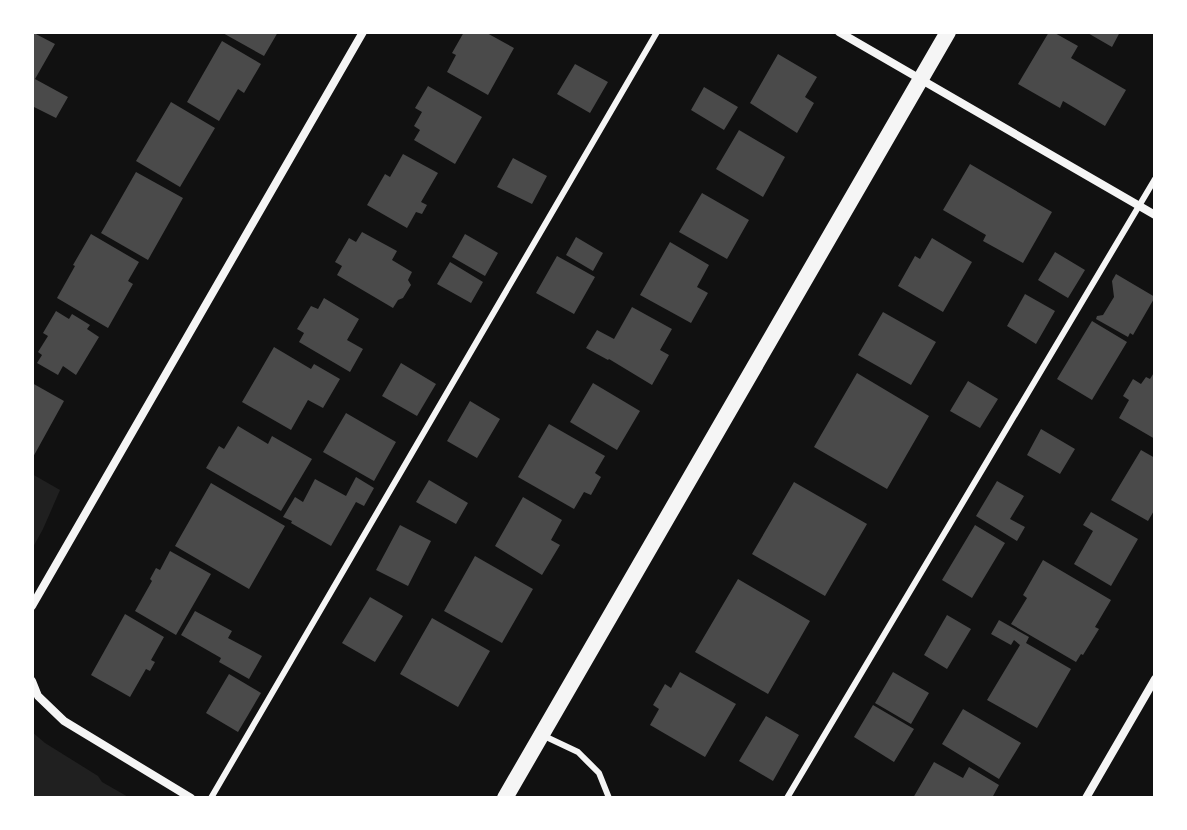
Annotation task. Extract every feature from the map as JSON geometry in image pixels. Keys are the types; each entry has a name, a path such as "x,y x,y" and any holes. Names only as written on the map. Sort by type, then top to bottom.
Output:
{"main road":[{"path":"505,798 948,32"}],"street":[{"path":"32,606 363,32"},
{"path":"839,32 1155,215"},
{"path":"1086,798 1155,679"},
{"path":"32,681 38,696 64,721 191,798"}],"lane":[{"path":"211,798 657,32"},
{"path":"787,798 1155,179"},
{"path":"541,734 578,752 599,773 609,798"}],"shaded area":[{"path":"32,474 60,490 32,549"},
{"path":"32,732 98,776 102,782 130,798 32,798"}],"building":[{"path":"32,32 55,44 35,79 68,97 56,118 32,106"},
{"path":"221,32 278,32 264,56"},
{"path":"464,32 485,32 514,48 488,95 447,72 456,55 452,53"},
{"path":"1049,32 1078,46 1071,58 1126,90 1105,126 1063,101 1060,108 1018,84"},
{"path":"1086,32 1120,32 1112,47"},
{"path":"222,41 261,64 244,93 238,89 219,121 187,102"},
{"path":"778,54 817,77 805,97 814,103 797,133 750,103"},
{"path":"575,64 608,82 590,113 557,94"},
{"path":"428,86 482,117 455,164 414,140 420,130 414,126 422,112 415,108"},
{"path":"704,87 738,107 724,130 691,110"},
{"path":"171,102 215,128 180,187 136,161"},
{"path":"739,130 785,157 763,197 716,169"},
{"path":"403,154 438,173 421,202 427,205 422,214 416,212 407,228 367,205 385,174 390,177"},
{"path":"513,158 547,176 532,204 497,187"},
{"path":"970,164 1052,212 1023,263 983,241 986,235 943,210"},
{"path":"136,172 183,198 148,260 101,233"},
{"path":"702,193 749,220 727,259 679,232"},
{"path":"362,232 397,251 392,260 412,272 408,280 411,285 393,308 337,275 342,266 335,262 349,238 356,242"},
{"path":"91,234 139,262 128,281 133,284 108,328 57,298"},
{"path":"465,234 498,253 485,276 452,257"},
{"path":"576,237 603,253 593,271 566,255"},
{"path":"932,238 972,262 943,312 898,286 915,256 920,259"},
{"path":"670,242 709,265 697,287 708,293 691,323 640,295"},
{"path":"1055,252 1085,270 1068,298 1038,280"},
{"path":"557,256 595,277 574,314 536,293"},
{"path":"450,262 483,282 471,303 437,284"},
{"path":"1116,274 1155,297 1133,335 1130,333 1128,337 1096,319 1103,315 1114,297 1112,281"},
{"path":"1025,294 1055,311 1036,344 1007,326"},
{"path":"324,298 359,319 347,340 363,349 350,372 299,342 304,333 297,329 311,306 318,309"},
{"path":"632,307 672,329 660,350 669,355 652,385 586,348 597,330 614,339"},
{"path":"56,311 69,319 72,314 90,325 87,329 99,337 76,375 63,366 58,375 37,363 42,355 38,352 48,336 43,333"},
{"path":"883,312 936,342 911,385 858,355"},
{"path":"1092,321 1127,342 1092,400 1057,379"},
{"path":"274,347 311,369 314,364 340,379 323,408 308,400 291,430 242,402"},
{"path":"401,363 436,384 417,416 382,396"},
{"path":"1155,371 1155,439 1119,418 1129,400 1123,396 1133,379 1141,384 1146,377 1150,379"},
{"path":"857,373 929,416 887,489 814,447"},
{"path":"968,381 998,399 980,428 950,411"},
{"path":"32,383 64,401 32,459"},
{"path":"593,383 640,411 617,450 570,422"},
{"path":"470,401 500,419 477,458 447,441"},
{"path":"346,413 396,442 374,481 323,452"},
{"path":"549,424 605,456 595,473 601,477 591,495 584,492 574,509 518,477"},
{"path":"238,426 268,444 272,436 312,459 281,511 206,468 219,446 224,449"},
{"path":"1041,429 1075,449 1060,474 1027,455"},
{"path":"1141,450 1155,458 1155,509 1148,521 1111,500"},
{"path":"356,477 374,488 364,506 356,502 331,546 283,517 295,497 303,502 315,479 346,496"},
{"path":"429,480 468,503 456,524 416,502"},
{"path":"997,481 1024,496 1010,519 1025,527 1017,541 976,516"},
{"path":"794,482 867,524 825,596 752,554"},
{"path":"211,483 285,526 249,589 175,546"},
{"path":"523,497 562,520 551,540 560,545 542,575 495,546"},
{"path":"1091,512 1138,539 1111,586 1074,564 1093,531 1083,525"},
{"path":"400,525 431,541 408,586 376,570"},
{"path":"975,525 1005,543 972,598 942,580"},
{"path":"170,551 211,574 176,635 135,611 156,568 160,570"},
{"path":"475,556 533,589 502,643 444,611"},
{"path":"1043,560 1111,600 1095,627 1099,629 1076,662 1011,624 1027,598 1023,595"},
{"path":"738,579 810,621 768,694 695,652"},
{"path":"370,597 403,616 375,662 342,643"},
{"path":"195,611 232,631 228,638 262,656 249,679 219,662 221,658 181,635"},
{"path":"125,614 164,637 151,660 155,662 150,671 146,669 130,697 91,675"},
{"path":"947,615 971,629 947,669 924,655"},
{"path":"432,618 490,651 458,707 400,674"},
{"path":"999,620 1029,637 1026,643 1071,669 1037,728 987,700 1020,645 1014,640 1011,645 991,634"},
{"path":"680,672 736,704 705,757 650,725 659,709 653,705 665,684 671,688"},
{"path":"893,672 929,693 911,724 875,703"},
{"path":"229,674 261,693 238,732 206,713"},
{"path":"873,705 914,729 894,762 854,737"},
{"path":"963,709 1021,743 999,779 942,744"},
{"path":"766,716 799,735 773,781 739,761"},
{"path":"934,762 963,778 969,767 999,785 992,798 913,798"}]}
